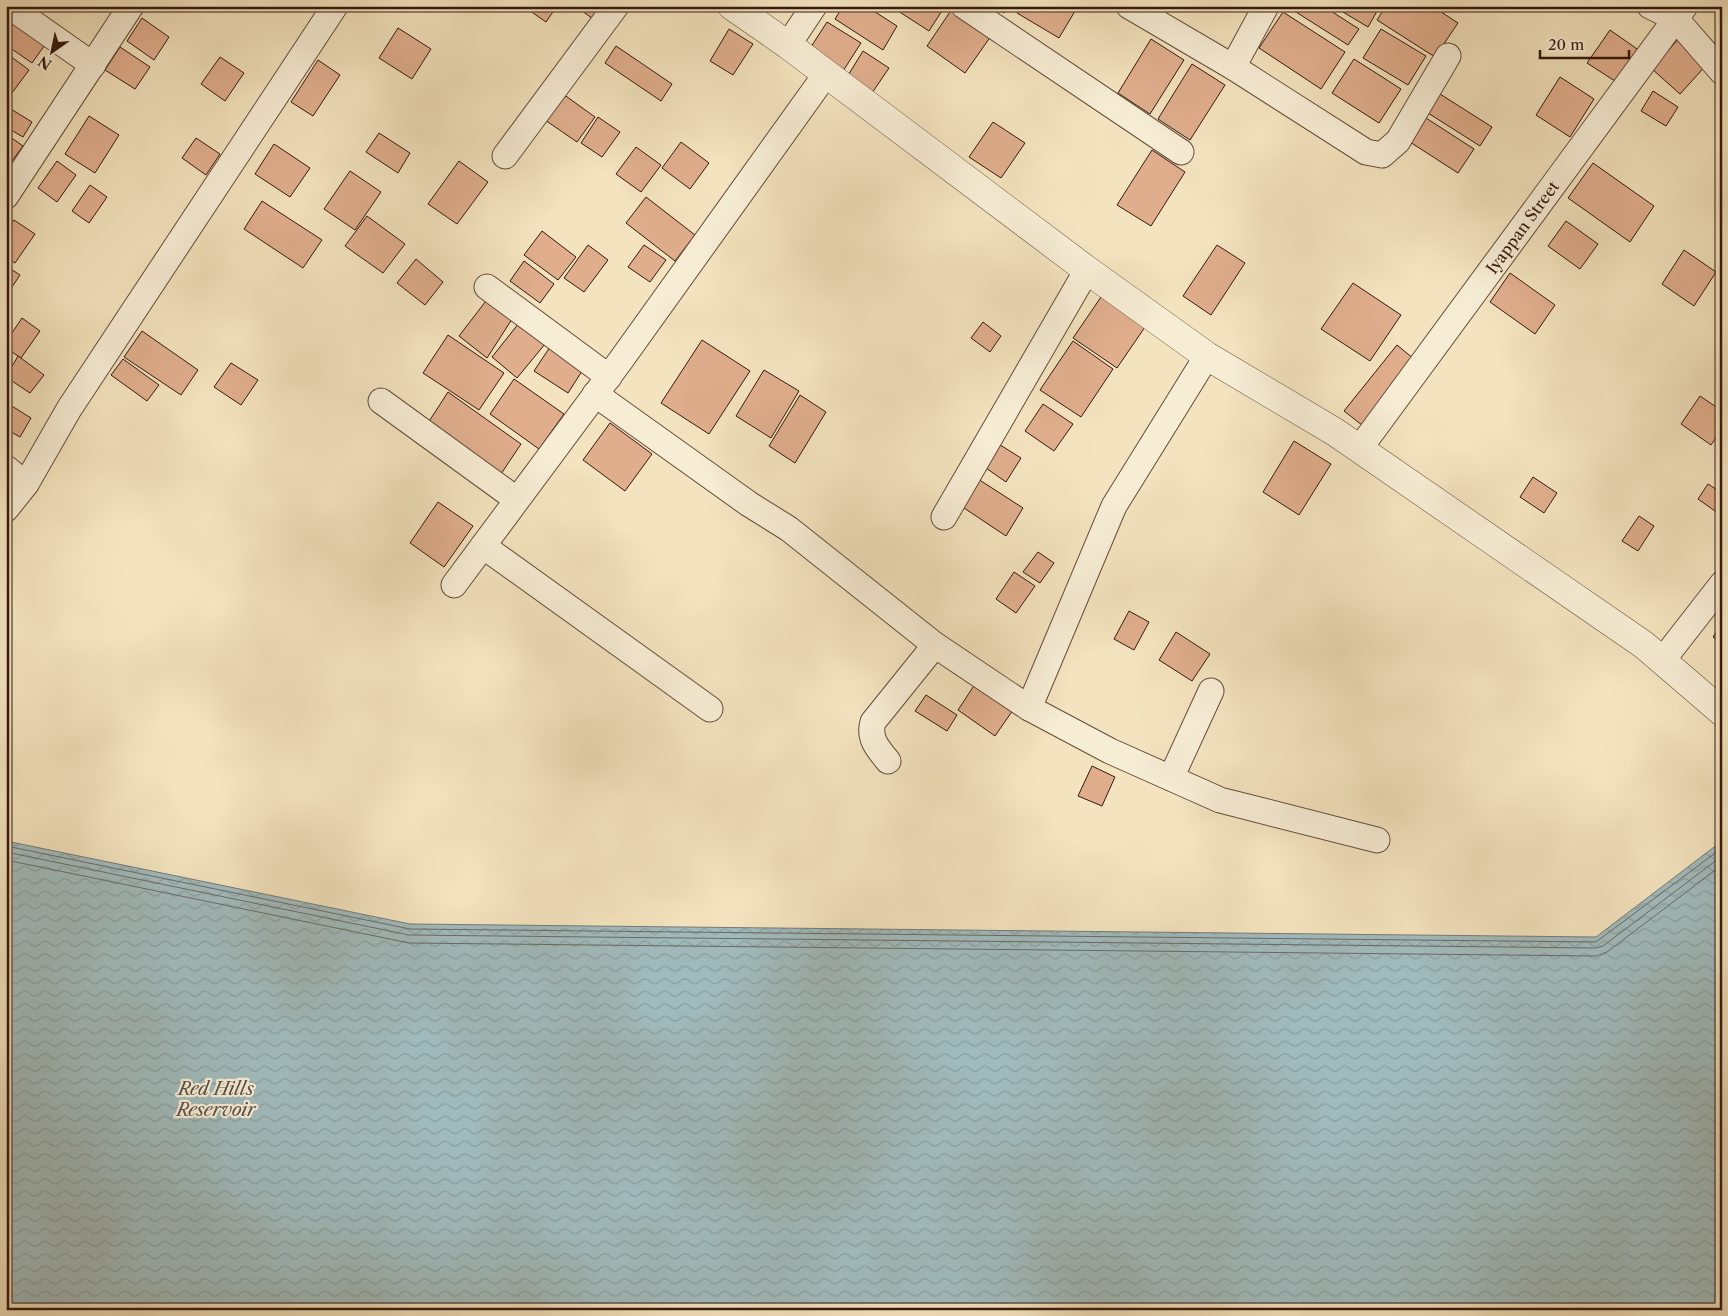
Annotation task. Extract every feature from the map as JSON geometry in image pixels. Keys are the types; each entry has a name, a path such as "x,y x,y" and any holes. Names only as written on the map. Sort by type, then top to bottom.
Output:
{"street":[{"path":"10,6 92,65"},
{"path":"6,196 131,6"},
{"path":"6,510 26,484 69,409 336,6"},
{"path":"506,156 616,6"},
{"path":"732,6 788,45 1087,270 1207,356 1336,432 1644,645 1722,712"},
{"path":"788,45 814,6"},
{"path":"964,6 1181,152"},
{"path":"1129,6 1233,66 1366,152 1382,155 1398,141 1448,56"},
{"path":"1233,66 1266,6"},
{"path":"1650,6 1680,13 1722,72"},
{"name":"Iyappan Street","path":"1360,448 1680,13"},
{"path":"454,585 602,385 826,74"},
{"path":"944,517 1087,270"},
{"path":"488,287 602,385 750,504 789,529 935,645 1029,708 1110,751 1220,800 1377,840"},
{"path":"1029,708 1114,506 1207,356"},
{"path":"381,401 516,499"},
{"path":"6,468 26,484"},
{"path":"483,546 710,710"},
{"path":"1662,661 1722,584"},
{"path":"888,761 875,744 870,731 873,722 935,645"},
{"path":"1171,778 1211,691"}],"water":[{"name":"Red Hills Reservoir","path":"6,841 410,924 1596,937 1722,841 1722,1310 6,1310"}],"building":[{"path":"523,6 557,6 546,22"},
{"path":"575,6 606,6 596,21"},
{"path":"843,6 866,6 897,26 883,50 835,19"},
{"path":"897,6 945,6 929,31 895,9"},
{"path":"993,6 1008,6 1004,13"},
{"path":"1022,6 1078,6 1059,38 1017,13"},
{"path":"1323,6 1359,29 1348,45 1288,7"},
{"path":"1333,6 1380,6 1368,27"},
{"path":"1386,6 1432,6 1458,23 1435,57 1377,20"},
{"path":"952,9 991,36 965,73 927,46"},
{"path":"1283,12 1345,52 1321,89 1259,48"},
{"path":"11,17 47,42 32,63 6,45 6,25"},
{"path":"142,18 169,37 154,60 127,41"},
{"path":"827,22 861,43 843,71 809,50"},
{"path":"398,28 431,49 412,79 379,58"},
{"path":"729,29 753,44 733,75 710,61"},
{"path":"1381,29 1426,56 1408,85 1363,58"},
{"path":"1610,30 1640,51 1618,83 1587,63"},
{"path":"1680,37 1709,62 1680,94 1652,69"},
{"path":"1151,39 1184,60 1150,114 1118,93"},
{"path":"616,46 672,84 661,101 605,63"},
{"path":"120,47 150,67 135,89 105,70"},
{"path":"863,51 889,68 872,93 847,77"},
{"path":"6,53 29,70 6,101"},
{"path":"220,57 244,73 225,101 201,84"},
{"path":"1354,59 1401,89 1379,123 1332,93"},
{"path":"318,60 340,75 313,116 291,102"},
{"path":"1192,64 1225,85 1190,140 1158,119"},
{"path":"1560,77 1594,99 1570,137 1536,115"},
{"path":"1653,91 1678,107 1666,126 1641,111"},
{"path":"563,94 595,117 577,142 545,120"},
{"path":"1440,94 1492,127 1480,146 1428,113"},
{"path":"6,106 32,122 23,137 6,127"},
{"path":"89,116 119,135 95,173 65,154"},
{"path":"598,117 620,132 602,157 581,143"},
{"path":"1426,118 1474,149 1458,173 1410,142"},
{"path":"993,122 1025,143 1001,178 969,157"},
{"path":"379,133 410,153 398,173 366,152"},
{"path":"6,134 23,146 9,165 6,163"},
{"path":"196,138 220,154 206,175 182,158"},
{"path":"681,142 709,163 690,189 662,168"},
{"path":"274,144 310,168 290,197 255,174"},
{"path":"636,147 661,165 641,192 616,174"},
{"path":"1152,150 1185,172 1151,226 1117,205"},
{"path":"57,161 76,175 57,202 38,188"},
{"path":"459,161 488,182 457,224 428,204"},
{"path":"1593,163 1654,206 1630,242 1568,198"},
{"path":"350,171 381,192 355,230 324,209"},
{"path":"90,185 107,197 89,223 72,211"},
{"path":"646,197 695,235 675,261 626,223"},
{"path":"262,201 322,240 303,268 244,229"},
{"path":"367,216 405,244 383,273 345,246"},
{"path":"14,220 35,234 15,263 6,257 6,231"},
{"path":"1566,221 1598,244 1580,269 1548,246"},
{"path":"542,231 576,257 558,280 524,255"},
{"path":"588,245 608,260 584,292 564,278"},
{"path":"644,245 666,260 650,282 628,267"},
{"path":"1217,245 1245,263 1211,315 1183,296"},
{"path":"1684,250 1716,272 1694,306 1662,284"},
{"path":"416,259 443,282 425,305 397,283"},
{"path":"524,261 554,284 540,303 510,281"},
{"path":"6,266 20,275 6,296"},
{"path":"1510,273 1555,305 1535,334 1490,302"},
{"path":"1353,283 1401,315 1370,361 1321,329"},
{"path":"489,297 514,316 487,358 459,336"},
{"path":"1101,297 1145,327 1117,368 1073,338"},
{"path":"22,318 40,331 21,358 6,348 6,342"},
{"path":"983,322 1001,336 990,352 971,338"},
{"path":"519,323 545,344 517,378 492,357"},
{"path":"142,331 198,370 181,395 124,357"},
{"path":"448,335 504,373 479,410 423,373"},
{"path":"702,340 750,371 709,434 661,403"},
{"path":"1073,341 1113,369 1081,417 1040,390"},
{"path":"1397,345 1420,364 1367,429 1344,411"},
{"path":"550,347 584,368 568,393 534,371"},
{"path":"18,356 44,375 30,393 6,377"},
{"path":"123,359 159,385 147,401 111,375"},
{"path":"231,363 258,380 241,405 214,387"},
{"path":"764,370 799,391 771,438 736,416"},
{"path":"514,379 564,414 539,449 490,414"},
{"path":"448,392 521,444 501,474 428,423"},
{"path":"800,395 826,412 795,463 769,446"},
{"path":"1700,396 1722,411 1722,429 1711,445 1681,424"},
{"path":"7,403 31,418 20,437 6,429"},
{"path":"1043,404 1073,424 1054,451 1025,431"},
{"path":"610,423 652,454 625,491 583,460"},
{"path":"1294,441 1331,464 1299,515 1263,492"},
{"path":"997,443 1021,458 1006,482 983,466"},
{"path":"1533,477 1557,493 1544,513 1520,497"},
{"path":"978,479 1023,508 1006,536 961,506"},
{"path":"1708,484 1722,493 1722,516 1698,499"},
{"path":"438,502 473,526 444,567 410,543"},
{"path":"1639,516 1654,526 1638,551 1622,541"},
{"path":"1038,552 1054,563 1040,583 1023,572"},
{"path":"1014,572 1035,586 1016,613 996,599"},
{"path":"1129,611 1149,622 1134,650 1114,639"},
{"path":"1722,624 1722,643 1713,637"},
{"path":"1176,632 1210,654 1192,681 1159,660"},
{"path":"975,684 1013,710 995,736 958,710"},
{"path":"926,695 957,715 947,731 915,711"},
{"path":"1092,766 1115,777 1102,806 1078,796"}]}
